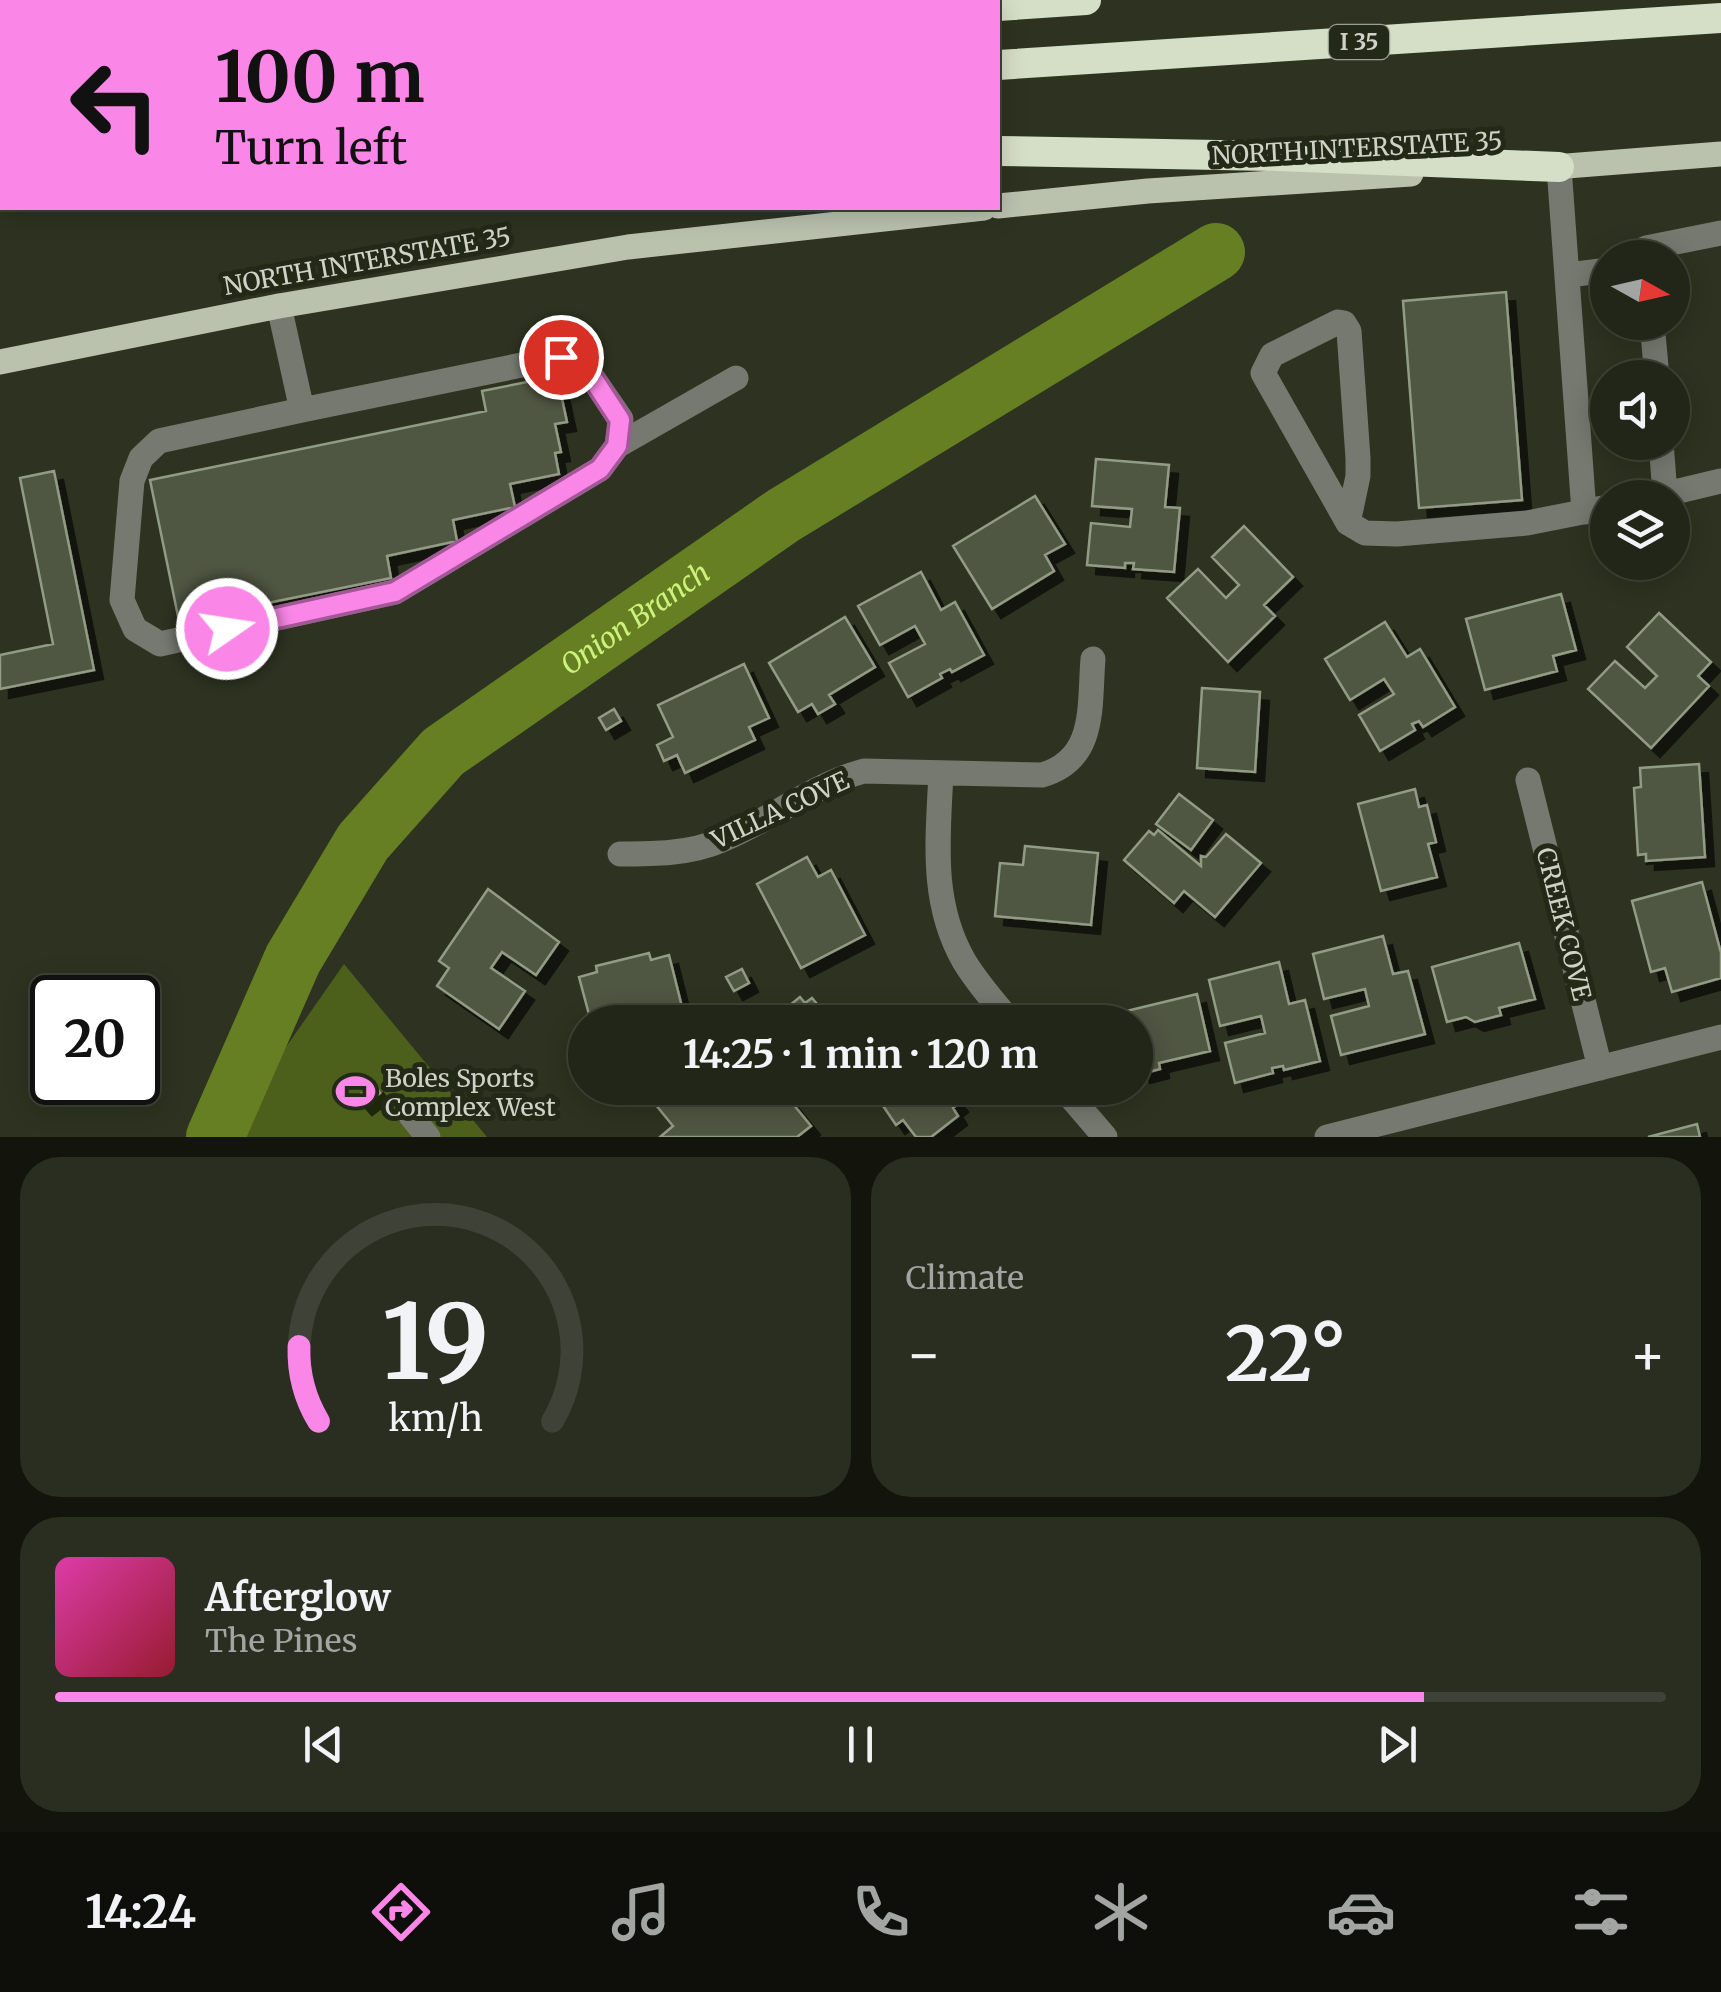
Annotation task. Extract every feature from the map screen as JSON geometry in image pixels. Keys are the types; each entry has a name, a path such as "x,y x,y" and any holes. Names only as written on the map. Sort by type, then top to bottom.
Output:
{"highway":[{"path":"1000,6 1086,0"},
{"name":"I 35","path":"1000,65 1721,18"},
{"path":"1000,151 1559,167"}],"main road":[{"name":"NORTH INTERSTATE 35","path":"1000,206 1347,176 1559,167 1721,154"},
{"name":"NORTH INTERSTATE 35","path":"0,362 280,306 628,247 966,210"}],"street":[{"path":"1559,167 1593,480"},
{"path":"1686,240 1721,233"},
{"path":"1568,276 1590,273"},
{"path":"280,306 302,410"},
{"path":"1348,523 1358,458 1348,331 1338,322 1272,355 1263,374 1348,523 1365,533 1397,534 1528,523 1590,510"},
{"path":"617,446 620,420 586,368 561,357 158,441 141,458 132,481 122,600 135,630 160,644 395,592 600,469 617,446 736,378"},
{"path":"1690,488 1721,481"},
{"name":"VILLA COVE","path":"620,854 661,854 721,841 836,779 864,772 1042,774 1057,770 1073,758 1085,741 1093,658"},
{"path":"940,772 937,860 941,903 966,964 998,1005"},
{"name":"CREEK COVE","path":"1528,780 1600,1068"},
{"path":"1327,1137 1721,1037"},
{"path":"1078,1105 1105,1137"},
{"path":"411,1116 428,1137"}],"green space":[{"name":"Boles Sports Complex West","path":"344,964 487,1137 233,1137 286,1047"}],"building":[{"path":"1506,292 1522,500 1419,508 1403,301"},
{"path":"557,376 567,422 555,424 561,452 555,453 559,474 510,484 515,507 453,520 457,541 387,556 391,578 179,621 150,480 486,411 482,391"},
{"path":"1096,459 1169,465 1165,507 1180,508 1174,572 1133,569 1134,563 1125,563 1125,568 1087,565 1091,523 1130,527 1132,509 1092,506"},
{"path":"54,471 94,670 0,689 0,655 53,644 20,478"},
{"path":"1035,496 1065,544 1045,555 1054,571 992,609 953,546"},
{"path":"1244,526 1293,577 1264,605 1275,616 1228,662 1167,598 1198,569 1226,598 1239,585 1212,557"},
{"path":"921,572 941,610 955,602 984,655 940,674 942,678 908,697 889,663 925,644 915,626 880,645 858,606"},
{"path":"1561,594 1576,650 1553,656 1557,671 1485,690 1466,619"},
{"path":"1659,613 1711,662 1698,676 1709,686 1651,748 1588,689 1615,661 1645,688 1657,676 1627,647"},
{"path":"845,617 875,667 829,695 835,704 818,714 812,704 798,712 769,663"},
{"path":"1385,622 1407,657 1420,649 1455,707 1423,727 1419,721 1412,724 1415,730 1380,751 1359,715 1394,694 1384,679 1350,700 1325,659"},
{"path":"744,664 769,718 749,727 755,740 685,773 677,755 664,761 657,745 673,737 658,705"},
{"path":"1202,688 1260,692 1255,772 1197,768"},
{"path":"614,709 621,721 606,730 599,718"},
{"path":"1699,764 1705,857 1646,861 1646,854 1638,855 1634,788 1641,787 1640,768"},
{"path":"1415,789 1419,807 1427,805 1436,842 1428,844 1437,877 1381,891 1358,804"},
{"path":"1179,794 1213,820 1191,850 1156,824"},
{"path":"1158,830 1201,866 1201,856 1206,857 1226,834 1261,863 1215,917 1184,891 1174,903 1124,860 1149,831 1154,835"},
{"path":"1025,846 1098,853 1091,925 995,916 1000,863 1023,865"},
{"path":"807,857 818,877 831,870 865,935 801,968 757,884"},
{"path":"1702,882 1721,953 1721,978 1672,992 1665,968 1651,972 1632,901"},
{"path":"488,889 559,942 536,975 502,952 491,968 525,991 499,1029 437,986 449,968 439,961"},
{"path":"1383,936 1393,974 1408,971 1425,1034 1341,1055 1331,1016 1369,1006 1365,989 1324,999 1313,954"},
{"path":"1519,943 1535,999 1499,1008 1501,1015 1475,1022 1466,1017 1447,1022 1432,967"},
{"path":"649,953 651,960 669,955 682,1005 586,1005 579,977 597,972 596,966"},
{"path":"1279,962 1289,1004 1305,1000 1320,1061 1284,1070 1283,1066 1272,1068 1273,1073 1235,1083 1225,1043 1265,1033 1261,1016 1220,1026 1209,980"},
{"path":"742,969 749,983 734,991 726,977"},
{"path":"1197,994 1210,1051 1159,1063 1160,1069 1153,1071 1152,1005"},
{"path":"800,997 805,1003 812,998 818,1005 790,1005"},
{"path":"374,1084 380,1093 363,1106 356,1098"},
{"path":"656,1105 794,1105 811,1126 797,1137 660,1137 673,1126"},
{"path":"882,1105 957,1105 953,1108 958,1116 931,1137 916,1137 903,1120 896,1125"},
{"path":"1697,1124 1700,1137 1648,1137"}],"waterway":[{"name":"Onion Branch","path":"215,1137 293,959 363,842 443,752 784,515 1216,252"}],"place":[{"name":"Boles Sports Complex West","path":"355,1092"}],"route":[{"path":"227,629 395,592 600,469 617,446 620,420 586,368 561,357"}]}
